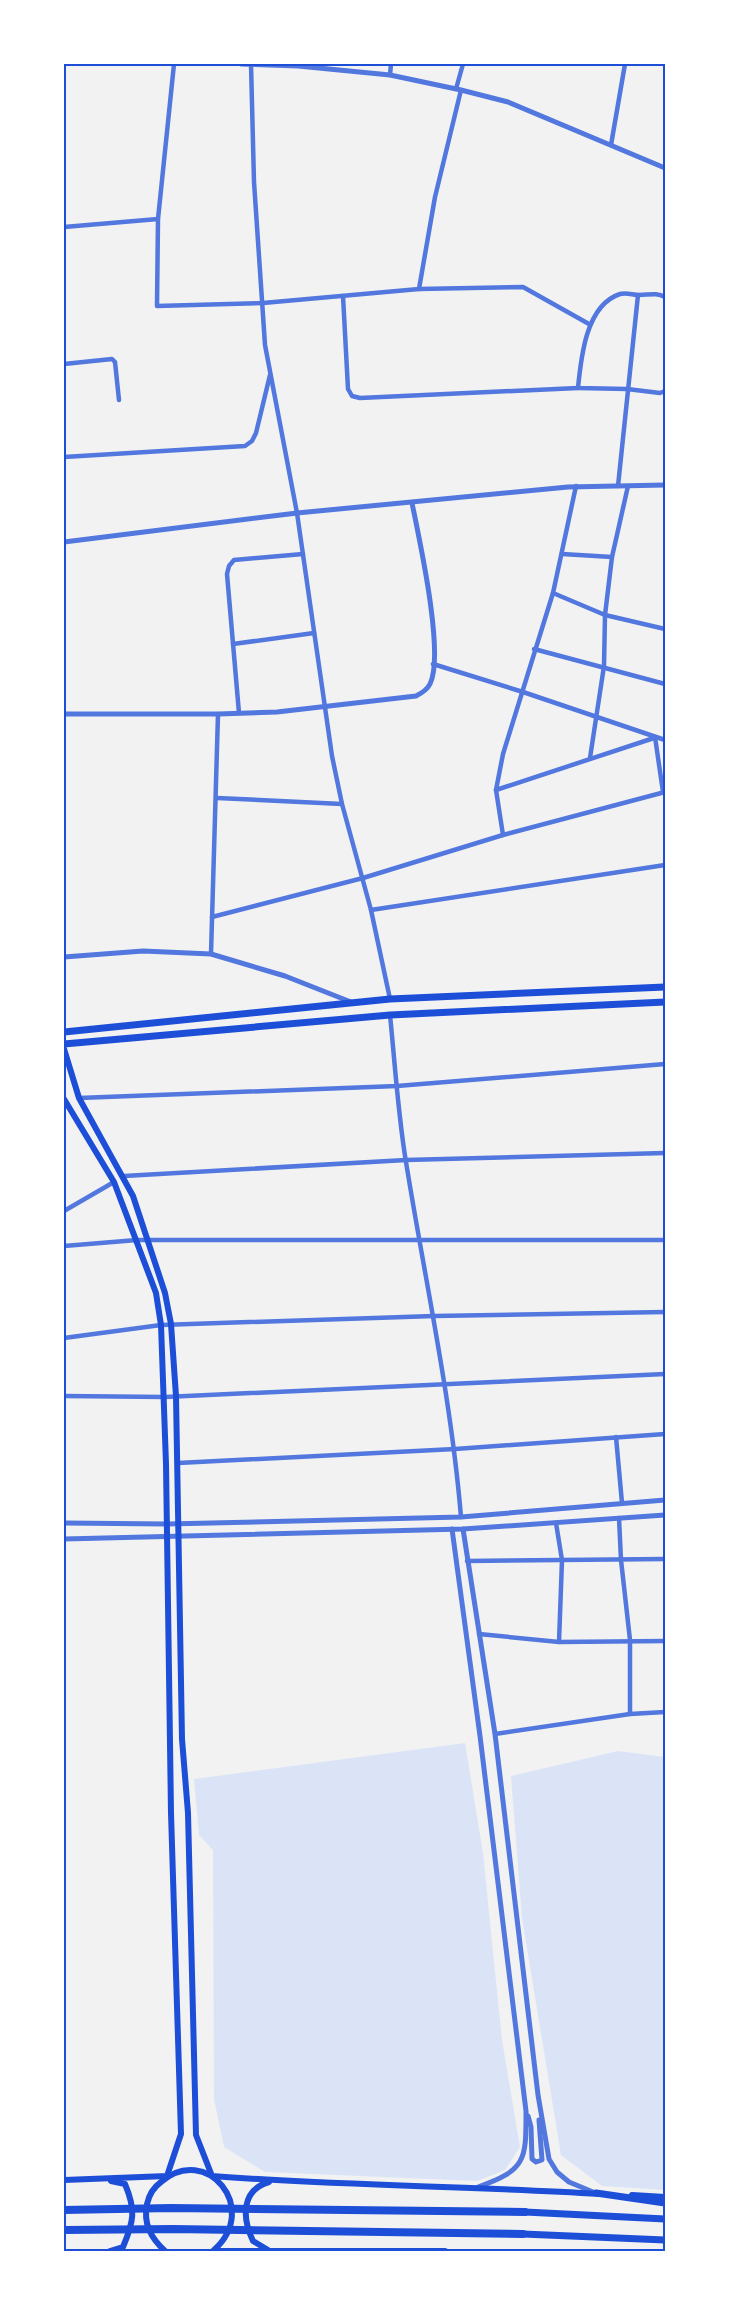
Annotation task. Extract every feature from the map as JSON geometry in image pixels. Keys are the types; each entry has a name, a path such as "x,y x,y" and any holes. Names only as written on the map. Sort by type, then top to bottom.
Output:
{"highway":[{"path":"64,1032 390,999 665,987"},
{"path":"64,1044 390,1015 665,1002"},
{"path":"596,2193 665,2202"},
{"path":"64,2210 171,2208 525,2212 665,2219"},
{"path":"64,2230 173,2229 523,2234 665,2240"}],"main road":[{"path":"64,1049 79,1098 124,1176 149,1240 166,1293 171,1324 176,1396 182,1739 188,1813 196,2135 212,2176 228,2194 233,2218 224,2242 214,2251"},
{"path":"64,1103 114,1182 156,1293 161,1324 165,1397 171,1813 181,2134 167,2176 156,2186 148,2199 145,2214 148,2228 155,2242 165,2251"},
{"path":"64,2180 167,2176 190,2170 212,2176 273,2181 478,2187 665,2197"},
{"path":"98,2179 125,2184 131,2200 133,2222 130,2230 123,2247 110,2251"},
{"path":"268,2250 252,2241 245,2219 249,2196 257,2185 273,2181"},
{"path":"214,2251 444,2251"}],"street":[{"path":"174,64 158,219 157,306 263,303 419,289 523,287 589,324"},
{"path":"241,64 298,66 390,75 508,102 665,168"},
{"path":"251,64 254,182 270,374 297,513 325,706 325,718 342,804 371,910 390,999"},
{"path":"390,75 391,64"},
{"path":"419,289 435,197 463,64"},
{"path":"611,146 625,64"},
{"path":"64,227 158,219"},
{"path":"578,388 589,324 609,299 622,293 638,295 658,293 665,297"},
{"path":"618,486 626,389 638,295"},
{"path":"344,296 348,389 352,396 360,398 578,388 626,389 660,393 665,391"},
{"path":"64,364 112,359 115,362 119,400"},
{"path":"64,457 245,446 252,442 256,433 270,374"},
{"path":"64,542 297,513 576,486 665,485"},
{"path":"503,835 496,790 503,754 523,692 534,649 553,594 576,486"},
{"path":"590,758 604,666 606,615 612,557 628,486"},
{"path":"64,714 276,712 416,696 424,692 430,686 433,664 433,640 427,575 412,503"},
{"path":"239,713 227,574 229,566 234,560 303,554"},
{"path":"562,554 612,557"},
{"path":"553,594 606,615 665,629"},
{"path":"233,644 314,633"},
{"path":"534,649 604,666 665,684"},
{"path":"433,664 665,740"},
{"path":"210,954 217,798 218,714"},
{"path":"496,790 655,738"},
{"path":"212,917 363,878 503,835 664,792 655,738"},
{"path":"217,798 342,804"},
{"path":"371,910 665,865"},
{"path":"64,957 143,951 210,954 285,976 351,1002"},
{"path":"390,1015 406,1160 456,1449 461,1517"},
{"path":"79,1098 398,1086 665,1064"},
{"path":"124,1176 406,1160 665,1153"},
{"path":"64,1211 114,1182"},
{"path":"64,1246 137,1240 665,1240"},
{"path":"64,1338 161,1324 665,1312"},
{"path":"64,1396 165,1397 665,1374"},
{"path":"178,1463 456,1449 665,1434"},
{"path":"616,1438 622,1503"},
{"path":"64,1523 166,1524 461,1517 665,1500"},
{"path":"64,1539 463,1529 665,1515"},
{"path":"619,1518 621,1560 630,1640 630,1714"},
{"path":"556,1522 562,1560 559,1642"},
{"path":"452,1529 480,1736 526,2111 526,2152 507,2175 478,2187"},
{"path":"463,1529 495,1734 538,2095 543,2151 542,2160 536,2162 532,2159 531,2127 526,2111"},
{"path":"467,1561 665,1559"},
{"path":"479,1634 559,1642 665,1641"},
{"path":"495,1734 630,1714 665,1712"},
{"path":"538,2095 549,2159 557,2172 570,2182 596,2193"}],"shaded area":[{"path":"465,1743 483,1853 502,2040 520,2147 505,2170 477,2181 265,2172 224,2147 214,2099 213,1850 199,1835 194,1779"},
{"path":"618,1751 665,1757 665,2190 602,2186 561,2155 522,1918 511,1776"}]}
